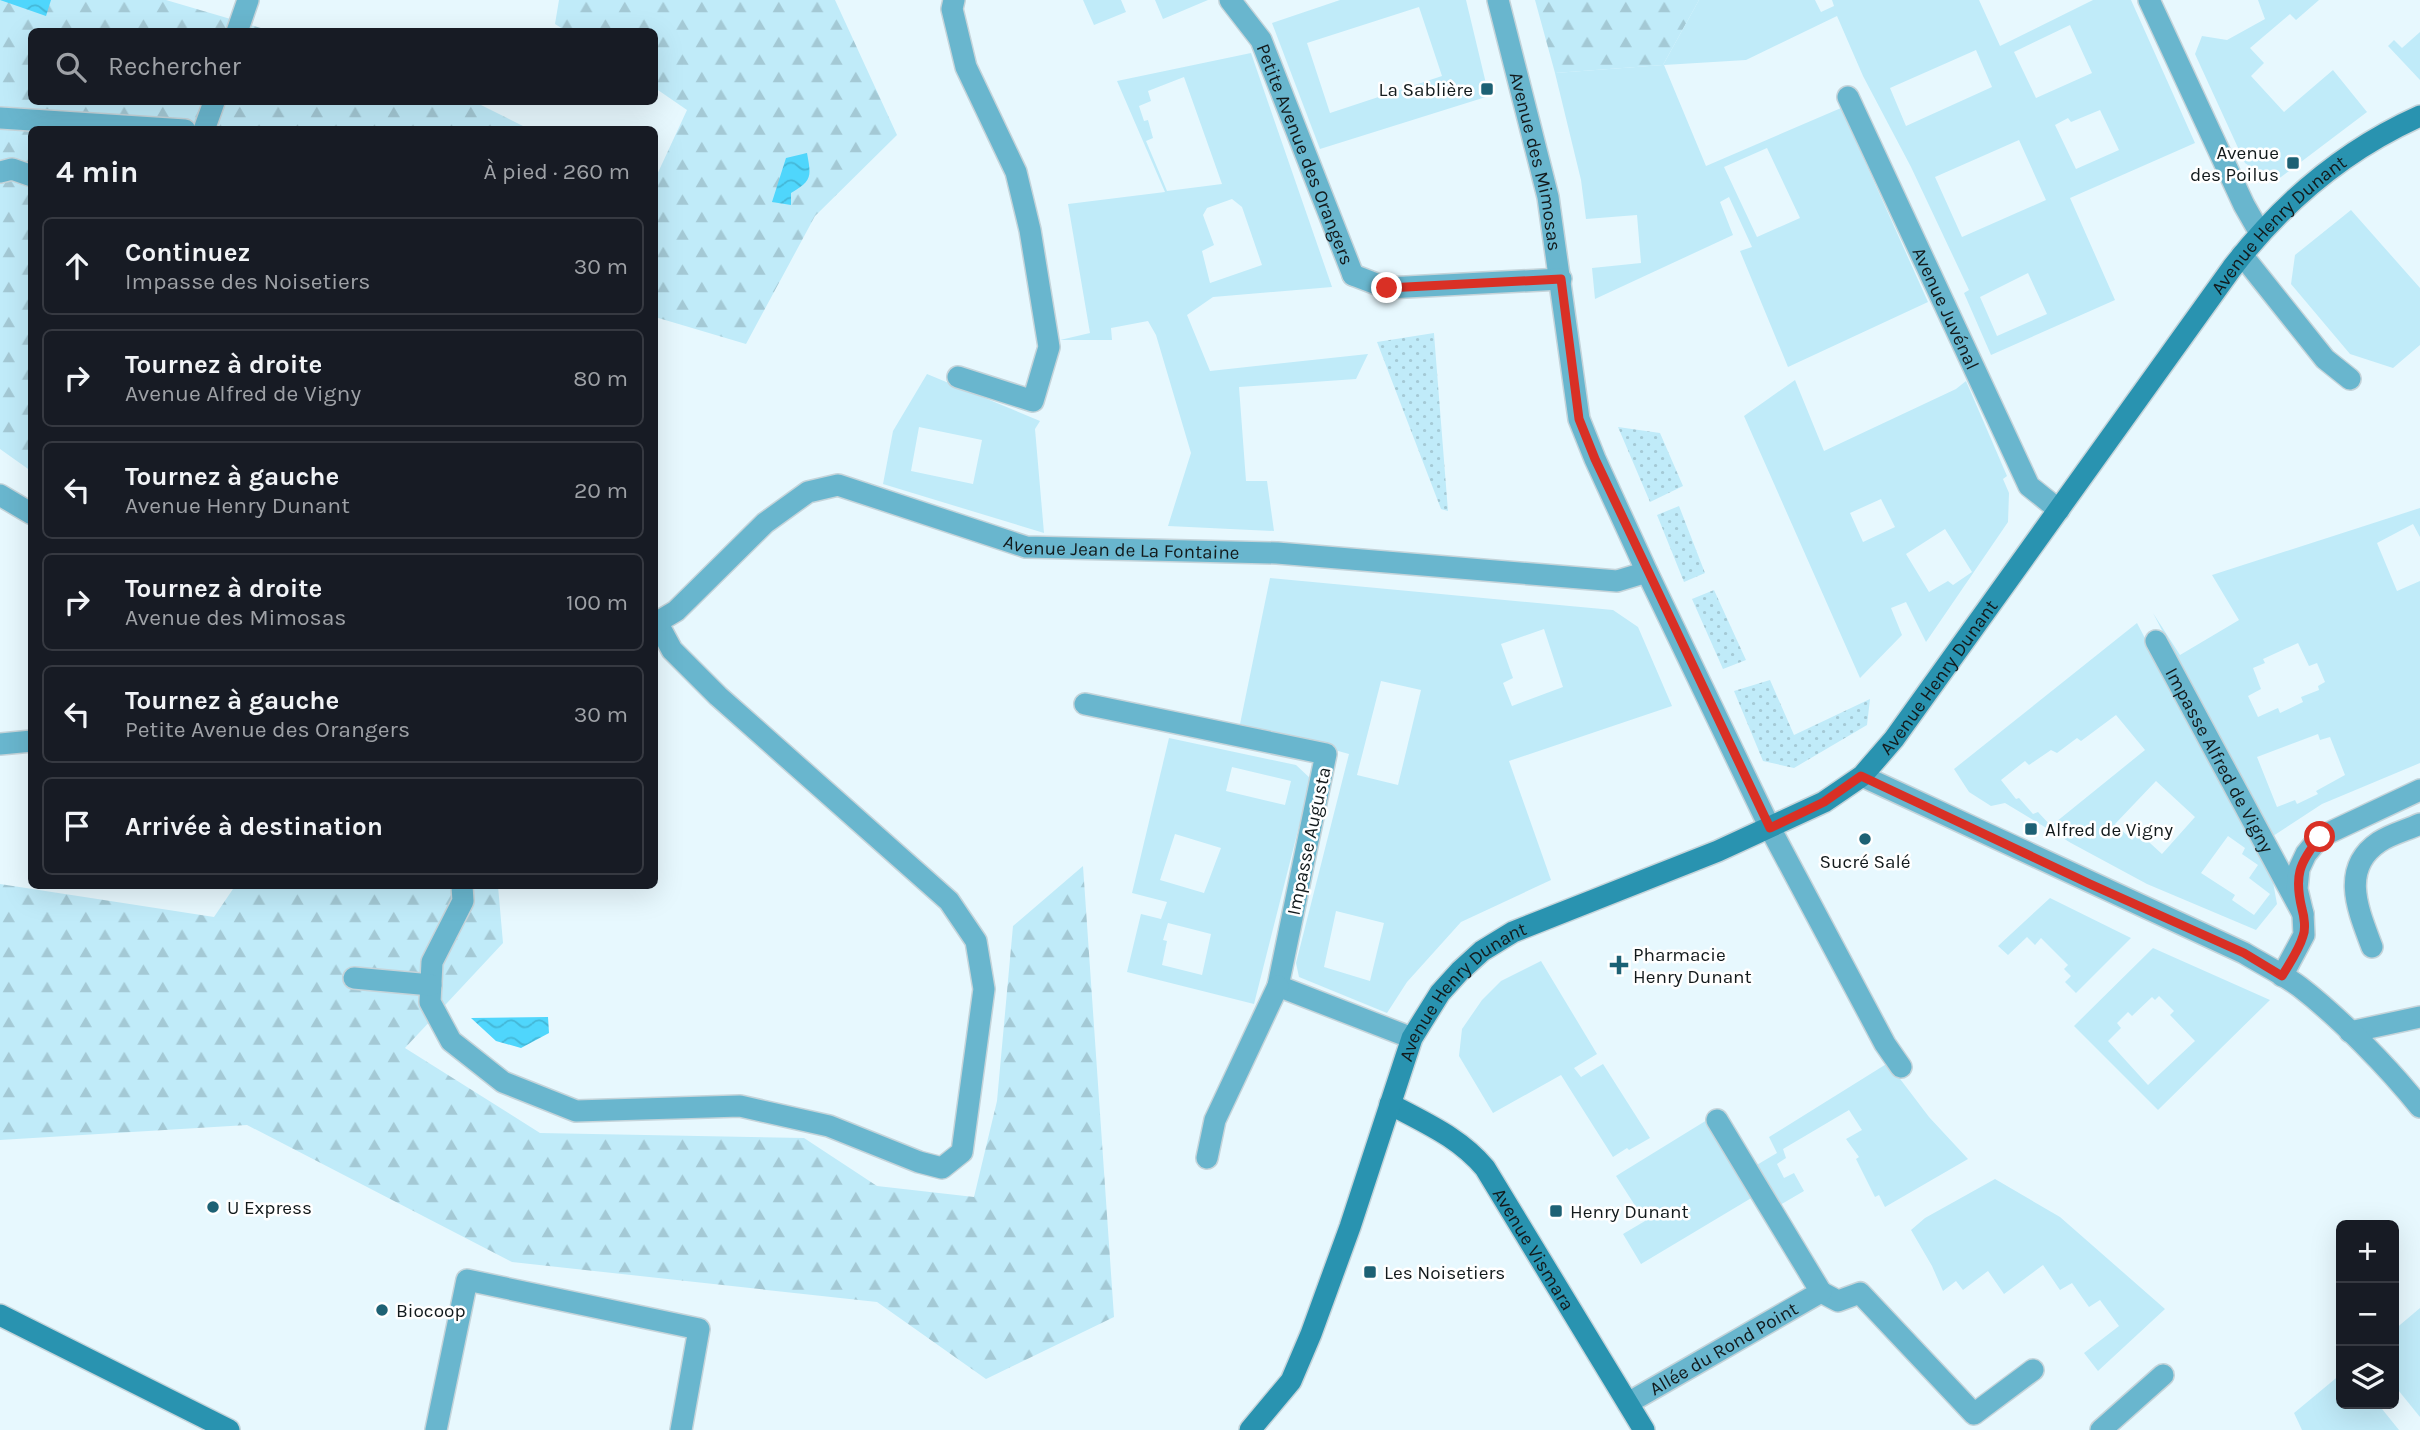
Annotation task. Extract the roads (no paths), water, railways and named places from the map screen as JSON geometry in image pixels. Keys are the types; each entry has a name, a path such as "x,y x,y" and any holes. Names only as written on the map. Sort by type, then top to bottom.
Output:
{"street":[{"path":"238,28 248,0"},
{"path":"954,0 952,9 965,66 1016,172 1030,230 1049,347 1033,401 958,377"},
{"name":"Petite Avenue des Orangers","path":"1230,0 1261,40 1353,275 1387,288 1561,279"},
{"name":"Avenue des Mimosas","path":"1498,0 1548,197 1579,419 1647,572 1770,828 1885,1044 1901,1067"},
{"path":"2149,0 2244,205 2260,233"},
{"name":"Avenue Juvénal","path":"1848,97 2029,486 2059,510"},
{"path":"205,126 213,105"},
{"name":"Avenue Henry Dunant","path":"1250,1430 1291,1381 1350,1227 1412,1038 1433,1002 1460,971 1482,951 1513,932 1770,828 1824,802 1861,776 1894,739 2260,233 2290,202 2335,165 2387,131 2420,116"},
{"path":"0,118 123,126"},
{"path":"0,172 12,169 28,175"},
{"path":"2242,255 2325,359 2350,379"},
{"name":"Avenue Jean de La Fontaine","path":"658,623 676,611 765,523 808,492 838,485 1026,547 1277,553 1617,581 1647,572"},
{"path":"0,495 28,512"},
{"path":"462,889 463,901 432,962 430,1002 451,1041 503,1082 576,1111 740,1106 829,1126 919,1162 942,1168 962,1152 984,989 976,942 949,901 718,696 672,650 658,627"},
{"name":"Impasse Alfred de Vigny","path":"2156,641 2303,914"},
{"name":"Impasse Augusta","path":"1085,704 1326,754 1278,986"},
{"path":"0,744 28,741"},
{"path":"1861,776 2244,953 2298,986 2350,1032 2420,1107"},
{"path":"2282,976 2304,935 2303,914 2297,889 2299,869 2306,854 2320,837 2420,790"},
{"path":"2372,947 2356,904 2354,878 2365,856 2379,842 2420,824"},
{"path":"354,978 431,985"},
{"path":"1207,1158 1215,1120 1278,986 1412,1038"},
{"path":"2350,1032 2420,1017"},
{"name":"Avenue Vismara","path":"1390,1104 1449,1135 1471,1152 1485,1168 1644,1430"},
{"name":"Allée du Rond Point","path":"1717,1121 1821,1292 1838,1301 1860,1293 1974,1414 2033,1370"},
{"path":"436,1430 467,1280 699,1329 681,1430"},
{"name":"Allée du Rond Point","path":"1628,1403 1821,1292"},
{"path":"0,1315 229,1430"},
{"path":"2101,1430 2163,1375"}],"water":[{"path":"0,0 51,0 46,16"},
{"path":"807,153 809,177 791,193 791,205 772,202 786,158"},
{"path":"548,1017 549,1033 521,1048 496,1041 471,1018"}],"place":[{"name":"La Sablière","path":"1487,89"},
{"name":"Avenue des Poilus","path":"2293,163"},
{"name":"Alfred de Vigny","path":"2031,829"},
{"name":"Sucré Salé","path":"1865,839"},
{"name":"Pharmacie Henry Dunant","path":"1619,965"},
{"name":"U Express","path":"213,1207"},
{"name":"Henry Dunant","path":"1556,1211"},
{"name":"Les Noisetiers","path":"1370,1272"},
{"name":"Biocoop","path":"382,1310"}]}
